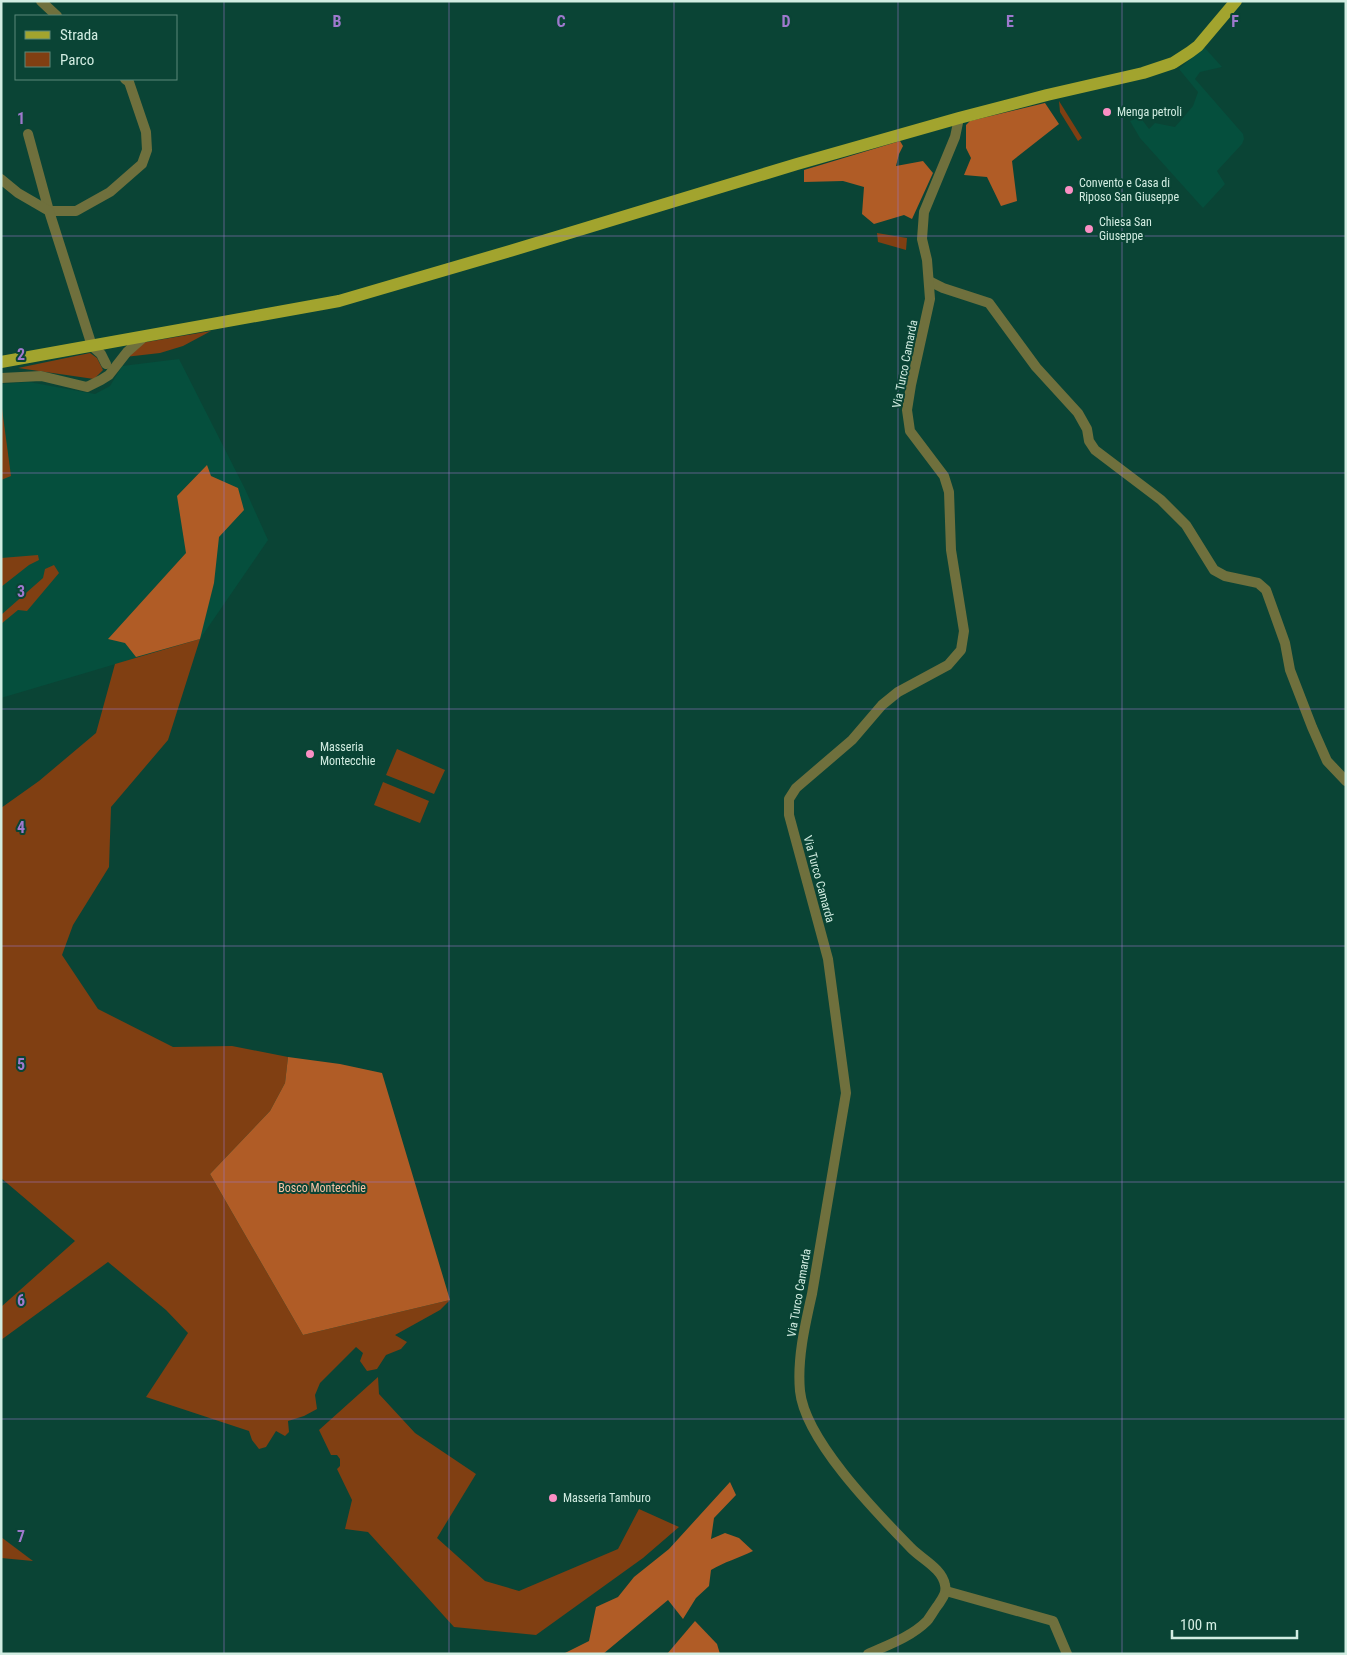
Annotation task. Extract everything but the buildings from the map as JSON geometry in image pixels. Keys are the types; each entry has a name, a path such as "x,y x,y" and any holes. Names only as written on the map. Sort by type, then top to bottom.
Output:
{"main road":[{"path":"1,362 339,301 797,164 959,118 1143,73 1173,62 1198,46 1232,6"}],"street":[{"path":"41,1 56,15"},
{"path":"1,179 18,193 49,211 76,211 110,192 142,164 147,150 146,132 129,82 126,80"},
{"name":"Via Turco Camarda","path":"946,1591 941,1574 912,1550 873,1509 833,1459 810,1422 804,1409 800,1392 801,1355 805,1323 812,1294 846,1093 828,959 789,815 789,800 796,788 852,740 882,705 898,692 948,665 961,650 964,641 951,550 949,492 944,476 935,462 918,443 908,424 907,410 930,299 927,260 922,239 924,212 955,137 959,118"},
{"path":"28,134 49,211 92,346 101,354 106,364"},
{"path":"929,281 943,288 989,303 1036,367 1078,413 1087,429 1089,441 1095,450 1161,500 1182,520 1214,570 1225,576 1258,583 1266,590 1285,643 1290,670 1312,727 1327,761 1346,781"},
{"path":"1,378 41,376 87,387 107,376 120,360 144,337"},
{"path":"113,342 120,360"},
{"path":"107,376 106,364 113,342"},
{"path":"868,1654 916,1629 927,1620 946,1591 1053,1621 1066,1654"}],"shaded area":[{"path":"1204,47 1222,67 1200,72 1195,79 1243,134 1244,139 1242,144 1217,171 1225,184 1203,208 1140,138 1130,121 1140,117 1149,129 1155,123 1175,127 1193,106 1198,92 1179,69"},
{"path":"179,359 245,489 268,540 200,639 1,698 1,384 29,382 95,394 110,386 122,366"}],"green space":[{"path":"1059,101 1082,138 1078,141 1060,112"},
{"path":"1045,103 1059,124 1012,161 1017,201 1001,206 987,177 964,175 971,158 966,148 966,125 970,121"},
{"path":"900,141 903,146 896,166 923,161 933,173 912,219 904,215 874,224 862,214 864,187 843,181 804,182 804,170"},
{"path":"877,233 907,238 906,250 878,242"},
{"path":"211,331 183,346 160,353 125,357 141,343"},
{"path":"90,353 97,358 103,370 94,379 18,368"},
{"path":"1,401 11,476 1,480"},
{"path":"207,465 211,476 238,488 244,510 219,537 214,583 200,639 136,657 125,643 108,639 186,553 177,496"},
{"path":"38,555 39,560 29,565 1,587 1,558"},
{"path":"54,565 59,573 27,611 18,610 1,624 1,615 43,578 45,569"},
{"path":"200,639 168,740 111,807 109,867 73,925 62,955 98,1009 173,1047 232,1046 288,1057 285,1083 270,1111 210,1174 303,1335 450,1300 440,1310 395,1335 407,1342 401,1349 386,1355 377,1369 367,1371 360,1361 363,1353 356,1347 320,1383 315,1395 317,1409 288,1421 289,1432 285,1436 276,1431 266,1447 259,1449 252,1440 249,1431 146,1397 188,1333 166,1310 108,1262 1,1340 1,1307 75,1241 1,1178 1,808 39,781 96,733 115,664"},
{"path":"397,749 445,770 434,794 386,775"},
{"path":"383,782 429,801 420,823 374,805"},
{"name":"Bosco Montecchie","path":"288,1057 340,1064 382,1073 450,1300 303,1335 210,1174 270,1111 285,1083"},
{"path":"378,1377 379,1394 415,1433 476,1474 437,1538 485,1581 519,1591 618,1549 639,1509 679,1527 643,1558 536,1635 454,1627 368,1532 345,1529 352,1500 337,1469 340,1466 340,1459 337,1455 331,1455 319,1430"},
{"path":"730,1482 736,1495 714,1518 711,1539 725,1533 739,1538 753,1551 711,1570 709,1586 696,1598 683,1619 668,1600 603,1654 563,1654 589,1641 596,1607 618,1597 634,1577 669,1549"},
{"path":"1,1537 33,1561 1,1558"},
{"path":"695,1621 717,1644 720,1654 667,1654"}],"place":[{"name":"Menga petroli","path":"1107,112"},
{"name":"Convento e Casa di Riposo San Giuseppe","path":"1069,190"},
{"name":"Chiesa San Giuseppe","path":"1089,229"},
{"name":"Masseria Montecchie","path":"310,754"},
{"name":"Masseria Tamburo","path":"553,1498"}]}
